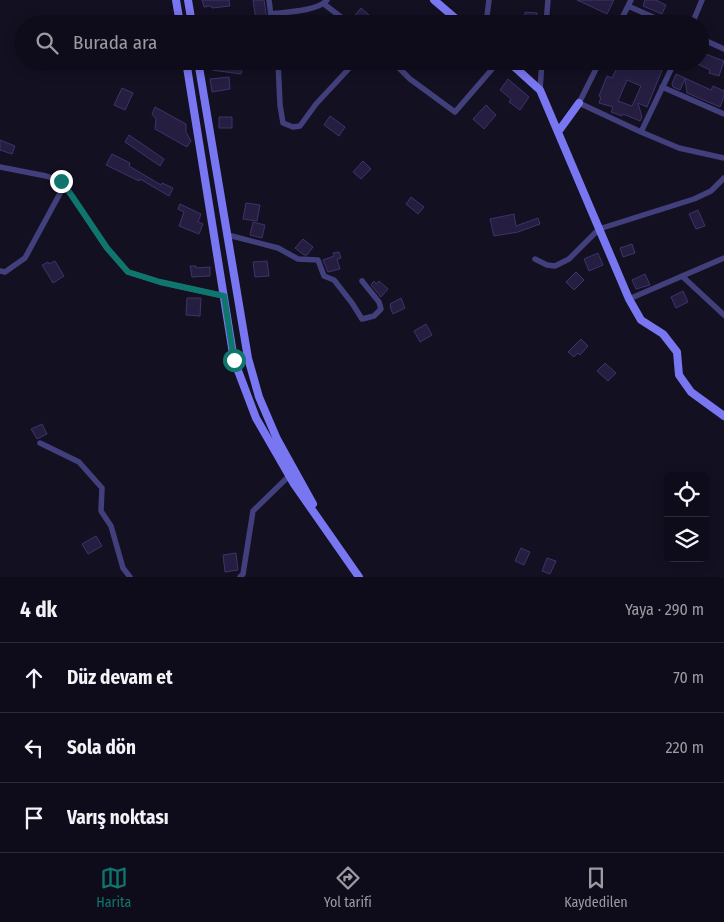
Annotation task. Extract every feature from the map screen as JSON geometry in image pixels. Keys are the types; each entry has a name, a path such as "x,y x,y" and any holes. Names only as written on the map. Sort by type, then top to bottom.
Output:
{"main road":[{"path":"176,0 178,15"},
{"path":"188,0 190,15"},
{"path":"434,0 452,15"},
{"path":"187,70 234,360 256,418 289,476 359,577"},
{"path":"200,70 248,358 259,397 277,439 331,536"},
{"path":"518,70 540,90 629,300 641,320 663,334 677,352 679,375 691,392 724,416"},
{"path":"558,132 579,103"}],"street":[{"path":"269,0 271,14 304,10 326,2 340,15"},
{"path":"487,15 489,0"},
{"path":"547,15 548,0"},
{"path":"696,15 702,0"},
{"path":"623,15 629,3 652,15"},
{"path":"709,42 724,48"},
{"path":"278,70 280,105 284,123 293,127 300,126 316,104 348,70"},
{"path":"401,70 410,79 455,112 491,70"},
{"path":"540,90 541,70"},
{"path":"596,70 579,103 679,148 724,158"},
{"path":"641,132 670,70"},
{"path":"662,87 724,114"},
{"path":"0,167 46,176 61,181 107,248 128,272 160,282 224,296"},
{"path":"535,258 547,265 555,266 569,259 599,229 694,199 711,191 724,178"},
{"path":"0,270 5,272 25,258 64,186"},
{"path":"228,235 278,248 298,259 318,260 324,276 334,280 352,303 362,320 374,316 380,309 378,302 362,281"},
{"path":"629,300 724,258"},
{"path":"682,276 724,315"},
{"path":"40,443 79,462 102,488 101,511 111,526 123,568 130,577"},
{"path":"240,577 243,574 253,511 289,476"}],"building":[{"path":"202,0 229,0 230,6 204,7"},
{"path":"253,0 264,0 266,15 255,15"},
{"path":"577,0 614,0 607,14"},
{"path":"645,0 656,0 666,5 662,14 643,6"},
{"path":"361,8 369,15 355,15"},
{"path":"525,12 537,13 537,15 525,15"},
{"path":"709,55 724,61 719,76 709,73"},
{"path":"212,70 242,70 241,74"},
{"path":"616,70 662,70 647,107 638,103 642,117 640,121 623,114 622,116 611,112 613,107 599,103 601,97 599,96 607,76 612,78","holes":["627,80 641,86 632,106 618,101"]},
{"path":"676,74 711,90 713,86 724,91 720,107 687,93 685,79 680,90 673,87 672,84"},
{"path":"229,77 230,89 212,92 210,79"},
{"path":"508,79 529,97 520,110 509,102 511,99 500,90"},
{"path":"122,88 133,93 125,110 114,105"},
{"path":"486,105 496,115 484,129 473,119"},
{"path":"155,107 186,124 186,132 191,141 187,147 155,129 156,119 152,114"},
{"path":"330,116 345,127 339,136 324,125"},
{"path":"219,117 232,117 232,128 219,128"},
{"path":"129,135 164,159 160,166 125,142"},
{"path":"0,140 15,146 12,154 0,150"},
{"path":"112,154 130,163 129,166 161,185 162,183 173,188 169,196 140,179 139,181 106,165"},
{"path":"363,161 371,169 361,179 353,172"},
{"path":"411,197 424,207 418,214 406,204"},
{"path":"246,203 260,205 257,221 243,219"},
{"path":"180,204 201,214 198,222 203,224 199,234 179,226 184,212 178,209"},
{"path":"698,210 705,226 696,229 689,214"},
{"path":"514,214 516,226 538,218 540,224 518,232 494,236 490,219"},
{"path":"253,222 265,225 262,238 250,235"},
{"path":"303,239 313,247 307,255 304,255 295,248"},
{"path":"632,244 635,253 623,257 620,248"},
{"path":"339,252 341,258 337,259 340,269 328,272 323,260 334,256 333,253"},
{"path":"598,253 603,265 589,271 584,259"},
{"path":"55,261 64,276 53,283 42,265"},
{"path":"267,261 269,276 255,277 253,262"},
{"path":"190,266 196,266 196,268 210,267 210,276 192,277"},
{"path":"576,272 584,280 574,290 566,282"},
{"path":"645,274 650,285 636,289 632,280"},
{"path":"374,281 376,284 379,281 388,289 381,297 371,285"},
{"path":"683,291 688,302 676,308 671,297"},
{"path":"187,298 201,298 200,316 186,315"},
{"path":"401,298 405,308 393,314 390,304"},
{"path":"426,324 432,335 420,342 414,331"},
{"path":"581,339 588,346 580,355 578,353 574,357 568,352"},
{"path":"605,363 616,373 608,381 597,371"},
{"path":"42,424 47,434 37,439 31,429"},
{"path":"96,536 102,546 88,554 82,544"},
{"path":"521,548 530,552 524,565 515,561"},
{"path":"236,553 238,570 225,572 223,555"},
{"path":"547,558 556,561 550,574 542,571"}],"route":[{"path":"61,181 107,248 128,272 160,282 224,296 234,360"}]}
